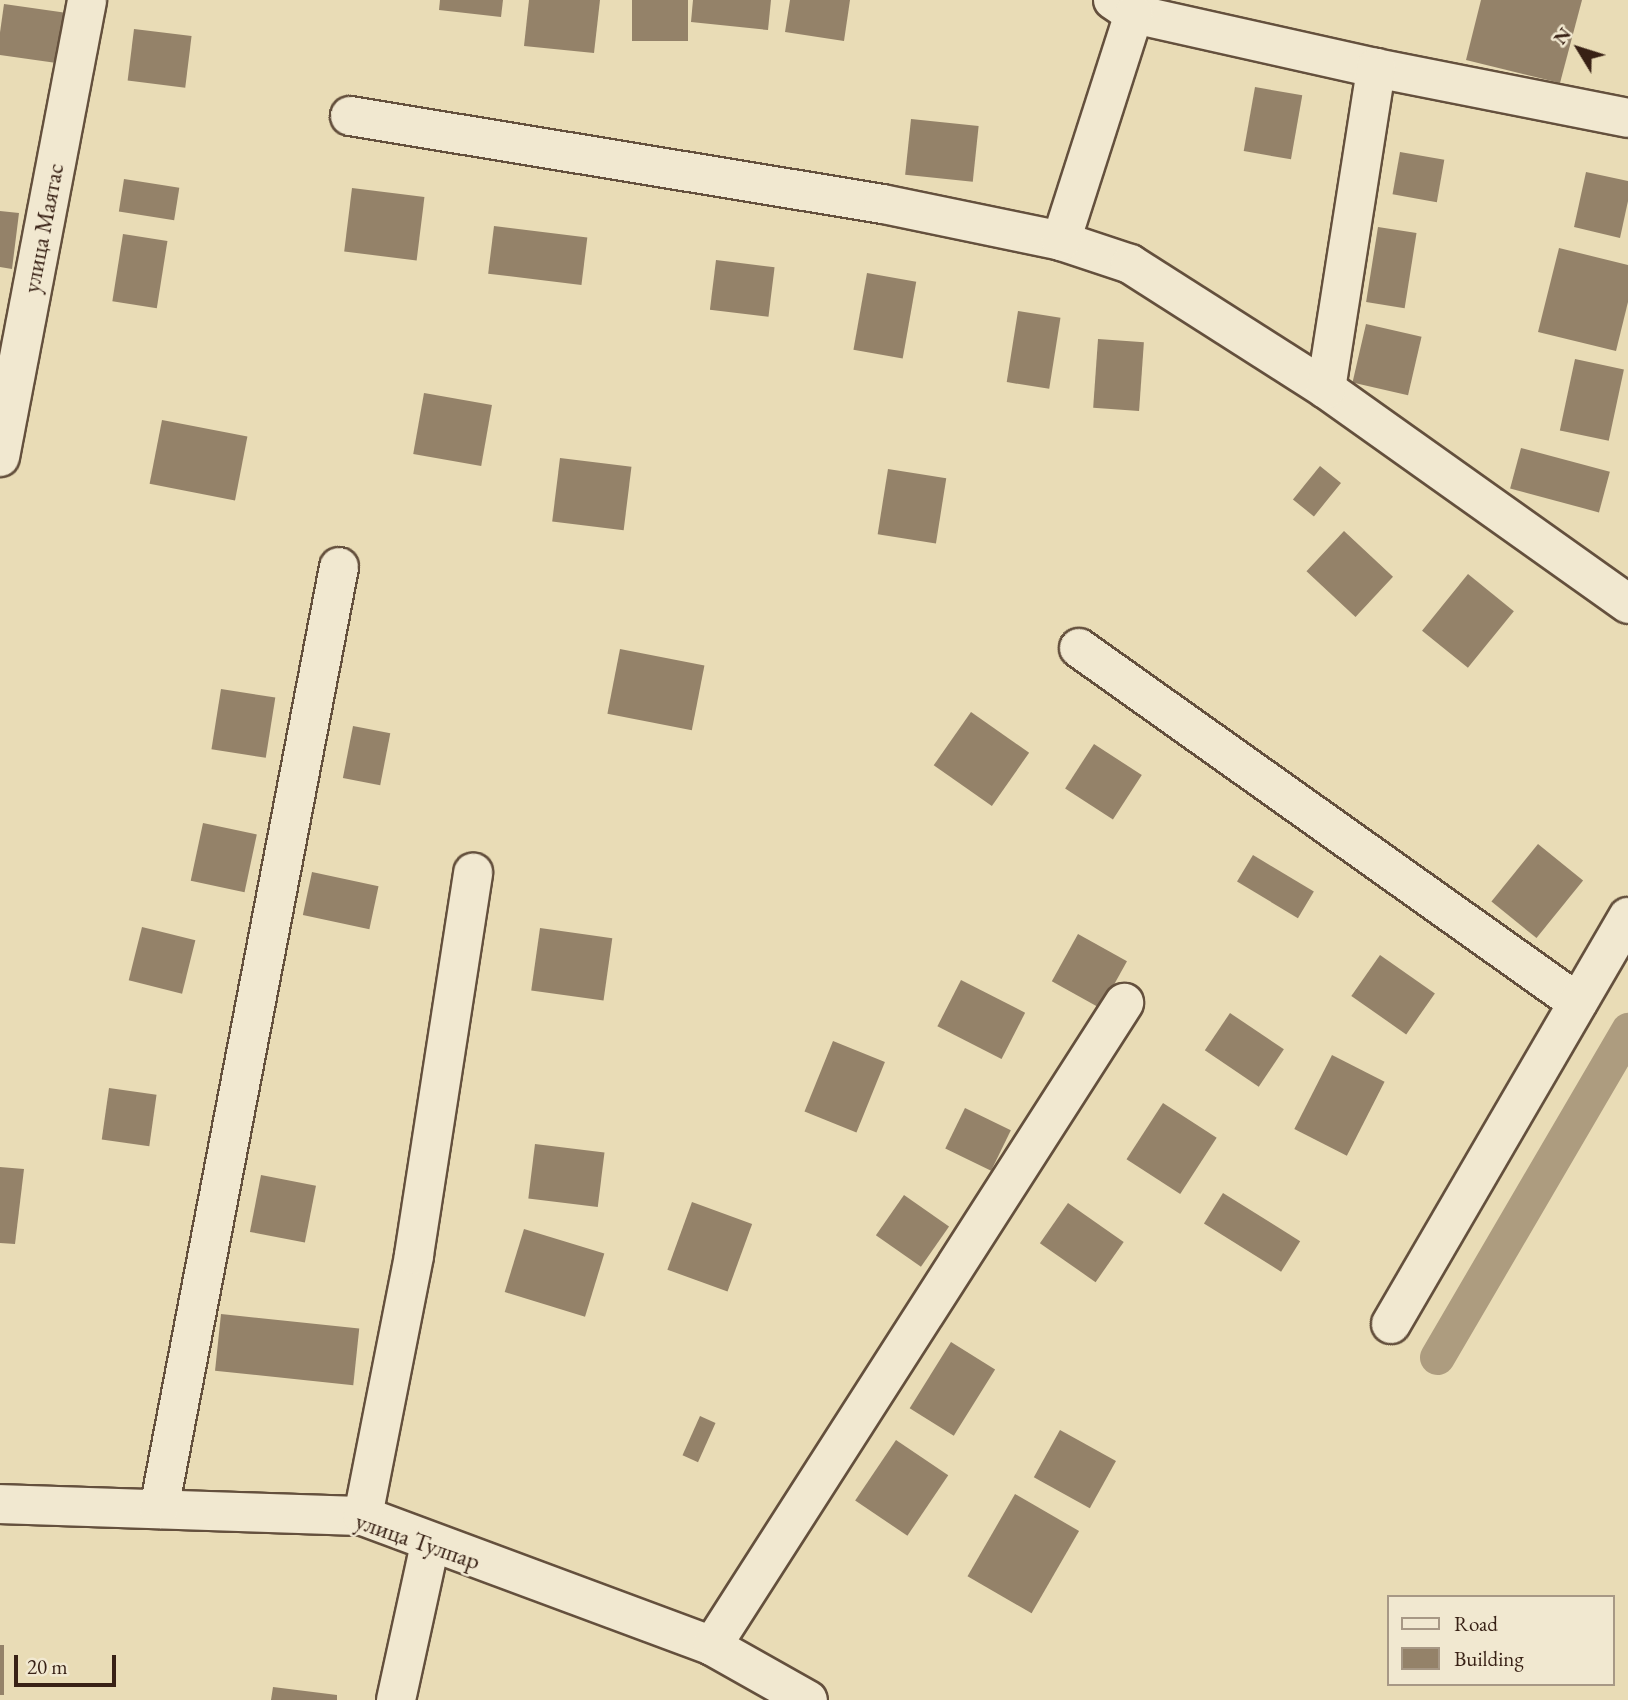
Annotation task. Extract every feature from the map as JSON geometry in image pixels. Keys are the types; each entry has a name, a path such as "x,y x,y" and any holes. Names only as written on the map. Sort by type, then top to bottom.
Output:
{"street":[{"name":"улица Маятас","path":"0,457 87,0"},
{"path":"1061,241 1124,7 1376,68 1628,118"},
{"path":"1326,389 1376,68"},
{"path":"350,116 883,204 1061,241 1130,264 1326,389 1628,604"},
{"path":"159,1509 339,567"},
{"path":"1079,648 1578,1003"},
{"path":"363,1516 414,1255 473,873"},
{"path":"1391,1324 1628,917"},
{"path":"712,1646 1124,1003"},
{"name":"улица Тулпар","path":"0,1504 363,1516 430,1544 712,1646 808,1700"},
{"path":"396,1700 430,1544"}],"building":[{"path":"440,0 503,0 501,17 439,10"},
{"path":"529,0 600,0 594,53 524,46"},
{"path":"632,0 688,0 688,41 632,41"},
{"path":"693,0 771,0 768,30 691,22"},
{"path":"790,0 850,0 844,41 785,32"},
{"path":"1481,0 1582,0 1560,83 1466,60"},
{"path":"4,4 65,13 58,63 0,55"},
{"path":"134,29 192,36 185,88 128,81"},
{"path":"1255,87 1302,95 1291,159 1244,151"},
{"path":"911,119 979,126 973,182 905,175"},
{"path":"1400,152 1444,160 1437,202 1393,194"},
{"path":"1586,172 1628,181 1628,201 1620,238 1574,227"},
{"path":"124,179 179,188 174,220 119,212"},
{"path":"352,188 424,197 417,260 344,252"},
{"path":"0,211 19,213 12,269 0,267"},
{"path":"494,226 587,237 581,285 488,274"},
{"path":"1378,227 1417,233 1405,308 1366,302"},
{"path":"123,234 167,241 157,308 112,301"},
{"path":"1559,248 1628,265 1628,302 1616,351 1538,332"},
{"path":"716,260 775,267 768,317 710,310"},
{"path":"867,273 916,282 903,358 853,350"},
{"path":"1018,311 1060,318 1049,389 1007,382"},
{"path":"1366,324 1422,337 1408,395 1353,382"},
{"path":"1098,339 1144,342 1139,411 1093,408"},
{"path":"1575,359 1624,369 1609,441 1560,430"},
{"path":"424,393 492,405 481,466 413,454"},
{"path":"162,420 247,437 235,500 150,484"},
{"path":"1521,448 1610,472 1599,512 1510,489"},
{"path":"560,458 631,467 624,530 552,522"},
{"path":"1320,466 1341,483 1314,516 1293,499"},
{"path":"888,469 946,478 936,543 878,534"},
{"path":"1344,531 1393,577 1355,617 1306,571"},
{"path":"1468,574 1514,611 1468,668 1422,631"},
{"path":"620,649 704,665 692,730 607,714"},
{"path":"221,689 275,698 266,758 211,749"},
{"path":"971,712 1029,753 992,806 934,765"},
{"path":"353,726 390,733 380,785 343,778"},
{"path":"1094,744 1142,775 1113,819 1065,788"},
{"path":"203,823 257,834 245,892 191,881"},
{"path":"1538,844 1583,881 1537,938 1491,902"},
{"path":"1253,855 1314,892 1298,918 1237,882"},
{"path":"312,872 379,886 369,929 303,915"},
{"path":"142,927 195,940 182,994 129,980"},
{"path":"540,928 612,938 604,1001 531,990"},
{"path":"1078,934 1127,961 1101,1008 1052,981"},
{"path":"1380,955 1435,993 1406,1034 1351,996"},
{"path":"961,980 1025,1013 1002,1059 937,1026"},
{"path":"1230,1013 1284,1049 1259,1087 1205,1050"},
{"path":"833,1041 885,1062 856,1132 805,1111"},
{"path":"1332,1055 1385,1082 1347,1156 1294,1129"},
{"path":"109,1088 157,1095 149,1146 102,1139"},
{"path":"1163,1103 1217,1138 1180,1194 1127,1159"},
{"path":"965,1108 1011,1130 991,1171 945,1148"},
{"path":"535,1144 604,1153 598,1207 528,1199"},
{"path":"0,1167 24,1169 15,1244 0,1243"},
{"path":"261,1175 316,1186 305,1243 250,1232"},
{"path":"1223,1193 1300,1241 1281,1272 1204,1224"},
{"path":"904,1195 949,1227 921,1267 876,1235"},
{"path":"692,1202 752,1224 728,1292 667,1270"},
{"path":"1068,1203 1124,1242 1096,1282 1040,1243"},
{"path":"524,1229 604,1254 585,1317 505,1292"},
{"path":"221,1314 359,1329 353,1385 215,1371"},
{"path":"951,1342 995,1370 954,1436 910,1408"},
{"path":"700,1416 716,1423 698,1462 683,1455"},
{"path":"1060,1430 1116,1461 1090,1508 1034,1477"},
{"path":"896,1440 948,1475 907,1536 855,1501"},
{"path":"1015,1494 1079,1531 1032,1613 968,1576"},
{"path":"0,1645 4,1645 4,1695 0,1695"},
{"path":"273,1687 337,1695 337,1700 271,1700"}],"waterway":[{"path":"1437,1357 1628,1030"}]}
